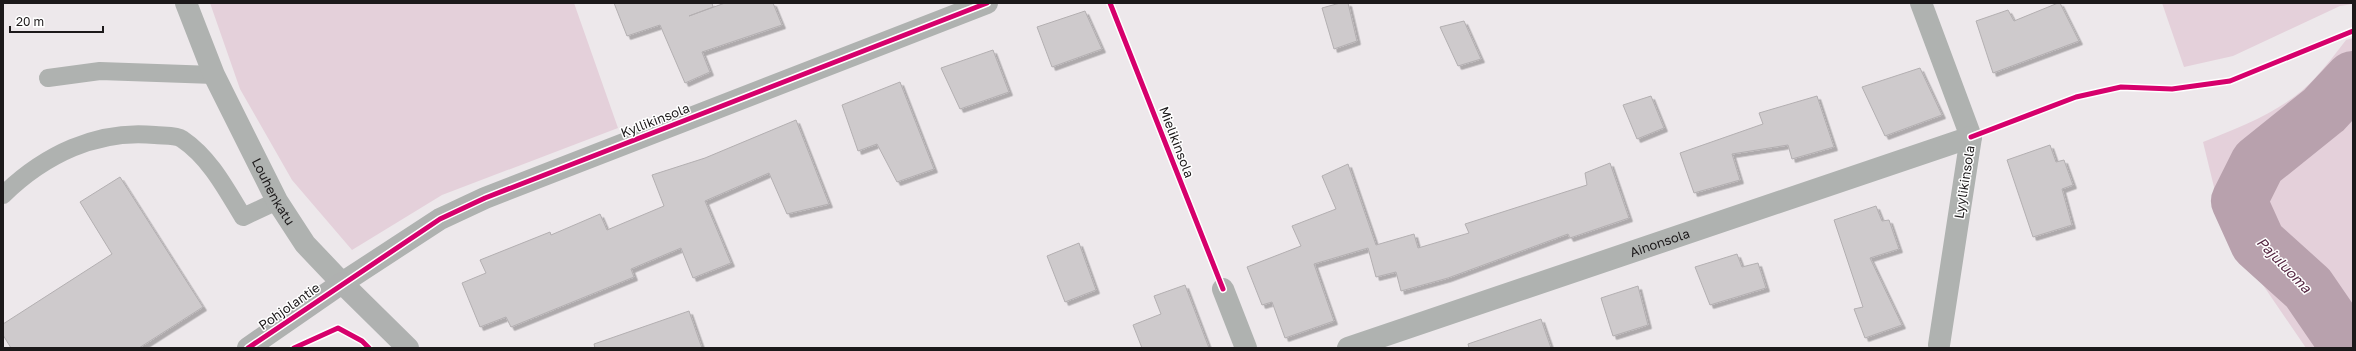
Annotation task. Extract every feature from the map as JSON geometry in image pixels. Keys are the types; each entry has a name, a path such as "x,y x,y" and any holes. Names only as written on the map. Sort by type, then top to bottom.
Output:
{"street":[{"name":"Louhenkatu","path":"186,3 214,75 277,201 305,244 408,348"},
{"name":"Kyllikinsola","path":"342,283 440,219 485,198 987,3"},
{"name":"Lyylikinsola","path":"1921,3 1971,137 1939,344"},
{"name":"Ainonsola","path":"1348,348 1971,137"},
{"name":"Pohjolantie","path":"248,348 342,283"},
{"path":"1223,289 1246,348"}],"lane":[{"path":"48,78 100,71 214,75"},
{"path":"3,195 17,182 66,150 105,136 145,134 181,138 214,170 243,217 277,201"}],"shaded area":[{"path":"210,3 574,3 618,128 442,195 352,250 292,180 240,89"},
{"path":"2162,3 2353,4 2340,6 2233,56 2184,67"},
{"path":"2353,38 2353,348 2306,348 2224,228 2203,142 2263,116 2291,99 2315,78 2346,40"}],"building":[{"path":"614,3 712,3 713,7 689,16 725,3 773,3 782,25 702,52 710,72 685,83 660,25 627,36"},
{"path":"1340,3 1348,3 1357,41 1334,49 1322,8"},
{"path":"2060,3 2079,41 1993,73 1976,21 2008,10 2014,21"},
{"path":"1085,11 1102,49 1052,67 1037,27"},
{"path":"1464,21 1481,59 1458,66 1440,27"},
{"path":"993,50 1009,92 960,109 941,68"},
{"path":"1920,68 1942,115 1885,136 1862,87"},
{"path":"900,82 934,169 897,182 877,144 858,151 842,105"},
{"path":"1651,96 1664,128 1637,139 1623,105"},
{"path":"1817,96 1834,147 1792,159 1788,145 1732,154 1740,180 1694,193 1680,153 1763,124 1759,113"},
{"path":"796,120 829,204 787,214 769,173 705,201 731,263 693,278 681,248 631,269 634,277 511,327 506,317 480,327 462,283 486,273 480,260 550,232 551,235 600,214 607,230 664,206 652,175 705,158"},
{"path":"2050,145 2056,162 2064,160 2073,185 2062,189 2072,225 2033,237 2007,160"},
{"path":"1610,163 1629,218 1570,238 1568,234 1448,278 1401,291 1396,272 1376,277 1368,248 1314,264 1334,321 1285,338 1272,302 1262,305 1247,267 1301,246 1292,226 1336,209 1322,176 1348,164 1376,245 1414,234 1418,248 1469,233 1465,224 1587,185 1585,173"},
{"path":"120,177 203,307 139,348 11,348 3,335 3,324 112,254 80,202"},
{"path":"1876,206 1882,221 1889,220 1899,249 1870,258 1902,325 1865,338 1854,309 1863,307 1834,220"},
{"path":"1079,243 1096,290 1065,302 1047,256"},
{"path":"1737,254 1742,267 1758,263 1766,288 1710,305 1695,267"},
{"path":"1185,285 1209,348 1142,348 1133,325 1161,314 1154,296"},
{"path":"1638,286 1648,325 1613,336 1601,298"},
{"path":"689,311 702,348 595,348 594,344"},
{"path":"1541,319 1551,348 1469,348 1468,344"}],"waterway":[{"name":"Pajuluoma","path":"2349,348 2308,288 2258,243 2239,201 2258,163 2324,110 2353,79"}],"cycle path":[{"path":"248,348 440,219 485,198 987,3"},
{"name":"Mielikinsola","path":"1110,3 1223,289"},
{"path":"1971,137 2076,97 2121,87 2172,89 2230,81 2353,31"},
{"path":"294,348 338,328 362,341 369,348"}]}
